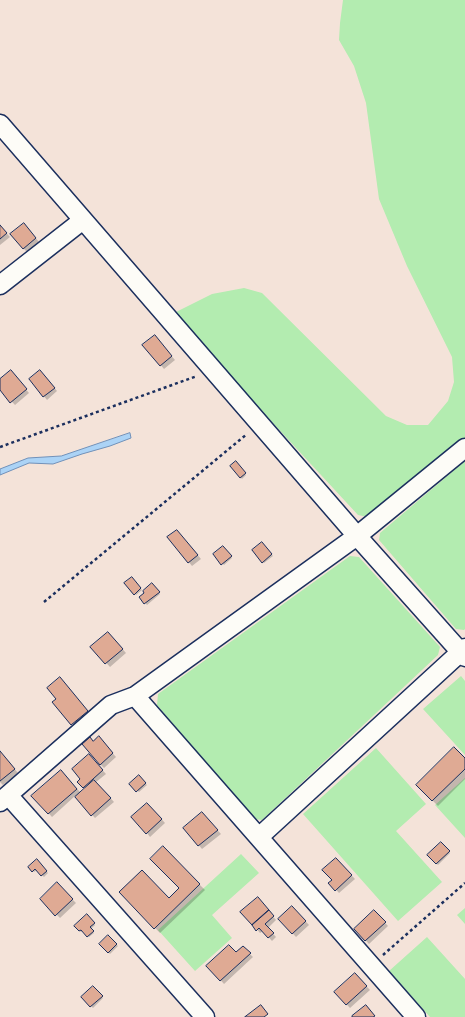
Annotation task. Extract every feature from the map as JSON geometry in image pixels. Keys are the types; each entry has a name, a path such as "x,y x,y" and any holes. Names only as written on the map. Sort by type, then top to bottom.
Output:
{"street":[{"path":"0,124 357,536 464,653 259,837"},
{"path":"0,284 83,220"},
{"path":"205,1017 4,798 111,706 135,696 357,536 465,448"},
{"path":"135,696 416,1017"}],"path":[{"path":"0,447 213,370"},
{"path":"44,602 259,423"},
{"path":"371,966 465,882"}],"green space":[{"path":"343,0 465,0 465,440 368,517 358,515 172,314 212,294 244,288 262,293 386,416 407,425 428,425 448,401 454,382 452,357 407,266 379,199 366,103 354,66 339,40"},
{"path":"465,461 464,630 456,629 379,540 380,533"},
{"path":"350,556 359,557 440,647 438,655 262,820 254,819 157,705 158,694"},
{"path":"461,676 465,681 465,755 423,709"},
{"path":"376,748 426,804 396,831 442,882 398,921 303,814"},
{"path":"465,778 465,838 435,805"},
{"path":"241,854 259,873 212,915 232,938 195,971 158,930"},
{"path":"465,908 465,924 457,915"},
{"path":"427,937 465,979 465,1017 430,1017 389,971"}],"water":[{"path":"130,433 131,438 110,446 53,464 29,463 0,475 0,469 28,458 61,456"}],"building":[{"path":"24,223 36,238 23,249 10,234"},
{"path":"0,225 7,233 0,239"},
{"path":"155,335 172,356 160,366 142,345"},
{"path":"11,370 27,389 10,403 0,390 0,379"},
{"path":"40,370 55,388 43,397 29,379"},
{"path":"236,461 246,473 240,478 230,466"},
{"path":"177,530 198,555 188,563 167,537"},
{"path":"262,542 272,554 262,563 252,550"},
{"path":"223,546 232,556 221,565 213,554"},
{"path":"132,577 141,588 134,595 124,583"},
{"path":"152,583 160,592 144,604 139,597"},
{"path":"108,632 123,649 105,664 90,647"},
{"path":"60,677 88,711 71,725 52,702 56,699 47,688"},
{"path":"99,736 113,753 100,765 82,744 90,737 93,741"},
{"path":"454,747 465,758 465,769 432,801 416,785"},
{"path":"0,751 15,769 0,781"},
{"path":"89,754 103,770 83,788 77,782 80,779 72,769"},
{"path":"61,770 77,789 48,814 31,796"},
{"path":"139,775 146,783 136,792 129,784"},
{"path":"94,780 111,798 91,816 75,797"},
{"path":"147,803 162,819 146,834 131,817"},
{"path":"202,812 218,830 198,846 183,828"},
{"path":"441,842 450,851 436,864 427,855"},
{"path":"163,846 200,884 154,929 119,892 142,870 169,898 179,888 150,859"},
{"path":"336,858 352,875 335,891 328,883 332,880 322,870"},
{"path":"37,859 47,871 41,876 35,869 32,872 28,867"},
{"path":"57,882 73,899 55,916 40,899"},
{"path":"258,897 269,910 252,925 240,912"},
{"path":"292,906 306,921 292,934 278,919"},
{"path":"269,910 274,916 265,924 274,933 268,938 259,928 256,931 252,925"},
{"path":"374,910 386,922 365,941 354,929"},
{"path":"87,914 95,923 90,927 94,931 87,937 81,930 79,931 74,926"},
{"path":"108,935 117,944 108,953 99,944"},
{"path":"229,945 236,952 243,946 251,953 220,981 206,966"},
{"path":"355,973 367,986 346,1005 334,992"},
{"path":"93,986 103,996 90,1007 81,997"},
{"path":"261,1005 268,1014 264,1017 245,1017"},
{"path":"366,1005 375,1016 352,1017 352,1016"}]}
